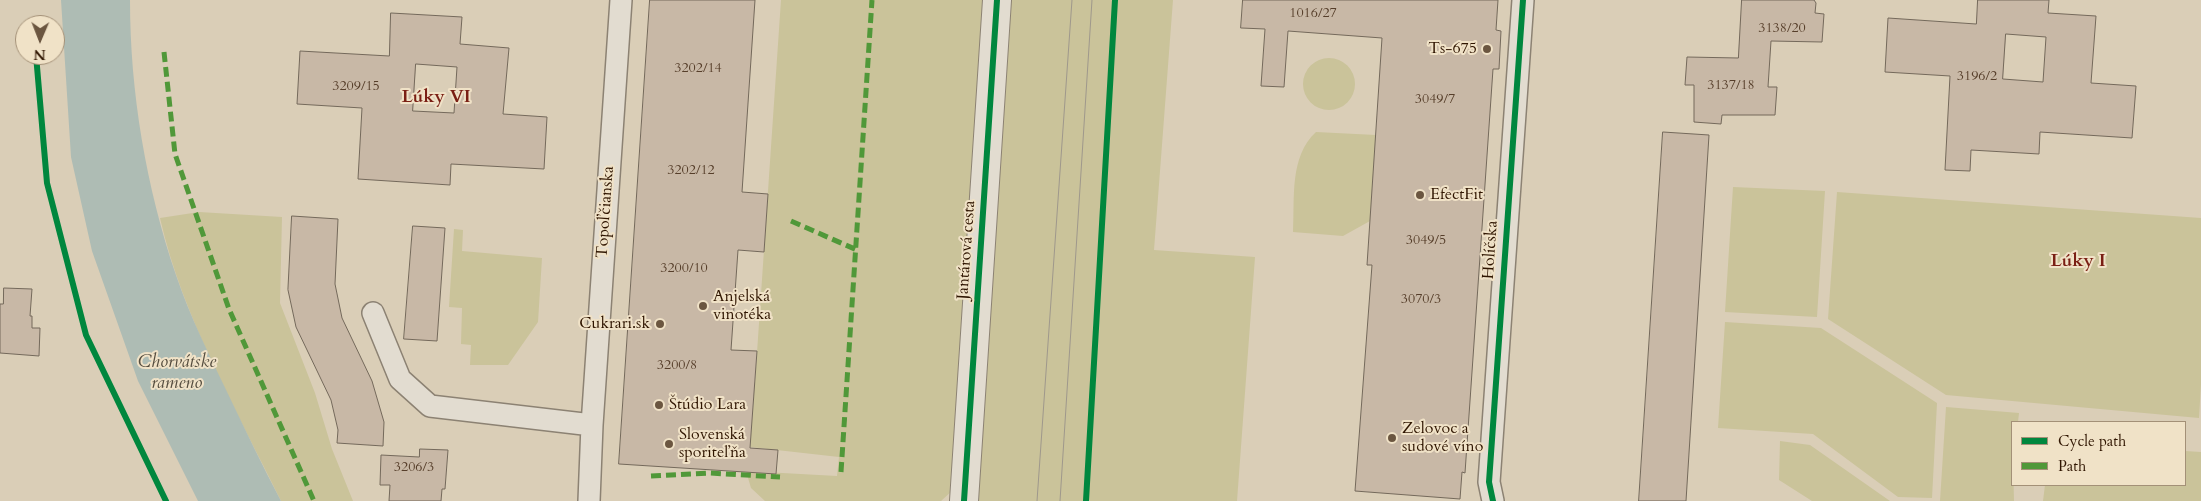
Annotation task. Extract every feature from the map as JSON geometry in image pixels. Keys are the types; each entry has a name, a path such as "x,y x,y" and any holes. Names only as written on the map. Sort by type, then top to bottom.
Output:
{"street":[{"name":"Topoľčianska","path":"589,501 592,425 621,0"},
{"name":"Jantárová cesta","path":"964,501 997,0"},
{"name":"Holíčska","path":"1492,501 1489,482 1523,0"},
{"path":"373,313 400,379 430,406 592,425"}],"shaded area":[{"path":"781,0 986,0 953,490 941,501 765,501 751,488 746,471 837,476 839,457 750,447 754,396 728,394 755,382"},
{"path":"1010,0 1173,0 1154,250 1255,257 1237,501 976,501"},
{"path":"1329,58 1343,62 1351,70 1355,84 1351,98 1343,106 1329,110 1315,106 1307,98 1303,84 1307,70 1315,62"},
{"path":"1316,132 1376,135 1370,221 1343,236 1293,232 1297,166 1307,142"},
{"path":"1733,187 1825,191 1817,317 1725,312"},
{"path":"1837,192 2201,218 2201,384 2199,418 1946,395 1828,319"},
{"path":"199,212 282,217 280,303 315,393 332,449 353,501 281,501 212,363 182,292 170,255 160,218"},
{"path":"454,229 463,230 462,251 542,258 538,322 508,365 470,365 471,345 461,344 462,308 449,307"},
{"path":"1725,322 1821,328 1937,403 1932,498 1898,497 1813,434 1718,428"},
{"path":"1946,407 2019,413 2018,421 2011,421 2011,486 2014,486 2014,501 1940,501"},
{"path":"1780,441 1810,445 1890,501 1812,501 1779,480"},
{"path":"2186,451 2201,452 2201,501 2043,501 2045,486 2186,486"}],"water":[{"name":"Chorvátske rameno","path":"61,0 130,0 133,69 142,139 148,174 165,242 194,321 281,501 198,501 138,381 92,251 71,157 65,63 65,15 62,15"}],"building":[{"path":"650,0 755,0 742,192 768,194 764,252 738,250 731,350 757,351 750,448 778,450 776,474 619,464"},
{"path":"1243,0 1498,0 1496,30 1501,31 1499,69 1493,69 1465,473 1462,472 1460,499 1355,491 1372,265 1367,265 1382,38 1288,31 1284,87 1261,86 1265,29 1241,28"},
{"path":"1742,0 1814,0 1816,3 1815,13 1824,14 1822,42 1771,41 1768,87 1777,87 1775,115 1722,115 1721,124 1694,122 1694,85 1685,85 1687,57 1738,58"},
{"path":"1978,0 2049,0 2048,13 2096,16 2091,83 2136,86 2132,138 2040,132 2039,154 1971,150 1970,171 1945,170 1950,76 1885,72 1888,18 1976,24","holes":["2006,34 2046,37 2043,82 2003,79"]},
{"path":"391,13 462,17 460,44 509,48 503,114 547,117 544,169 451,164 450,185 358,179 362,108 297,104 300,51 389,56","holes":["416,64 457,67 454,113 413,111"]},
{"path":"1663,132 1709,135 1686,501 1639,501"},
{"path":"292,216 338,219 335,284 342,318 372,381 384,422 383,446 337,443 338,430 331,400 296,327 288,290"},
{"path":"413,226 445,228 437,341 404,339"},
{"path":"4,288 32,289 30,316 32,316 32,328 40,328 39,356 0,353 0,304 3,304"},
{"path":"420,449 448,450 445,489 442,489 441,501 389,501 390,485 380,485 381,455 419,457"}],"tram line":[{"path":"1037,501 1072,0"},
{"path":"1060,501 1092,0"}],"marked path":[{"path":"841,472 872,0"},
{"path":"164,52 175,154 229,309 314,501"},
{"path":"791,221 857,250"},
{"path":"651,476 709,473 780,477"}],"cycle path":[{"path":"964,501 997,0"},
{"path":"1086,501 1115,0"},
{"path":"1493,501 1489,482 1523,0"},
{"path":"37,65 47,183 86,335 166,501"}],"place":[{"name":"Ts-675","path":"1487,49"},
{"name":"EfectFit","path":"1420,195"},
{"name":"Anjelská vinotéka","path":"703,306"},
{"name":"Cukrari.sk","path":"660,324"},
{"name":"Štúdio Lara","path":"659,405"},
{"name":"Zelovoc a sudové víno","path":"1392,438"},
{"name":"Slovenská sporiteľňa","path":"669,444"}],"district":[{"name":"Lúky VI","path":"436,98"},
{"name":"Lúky I","path":"2078,262"}]}
